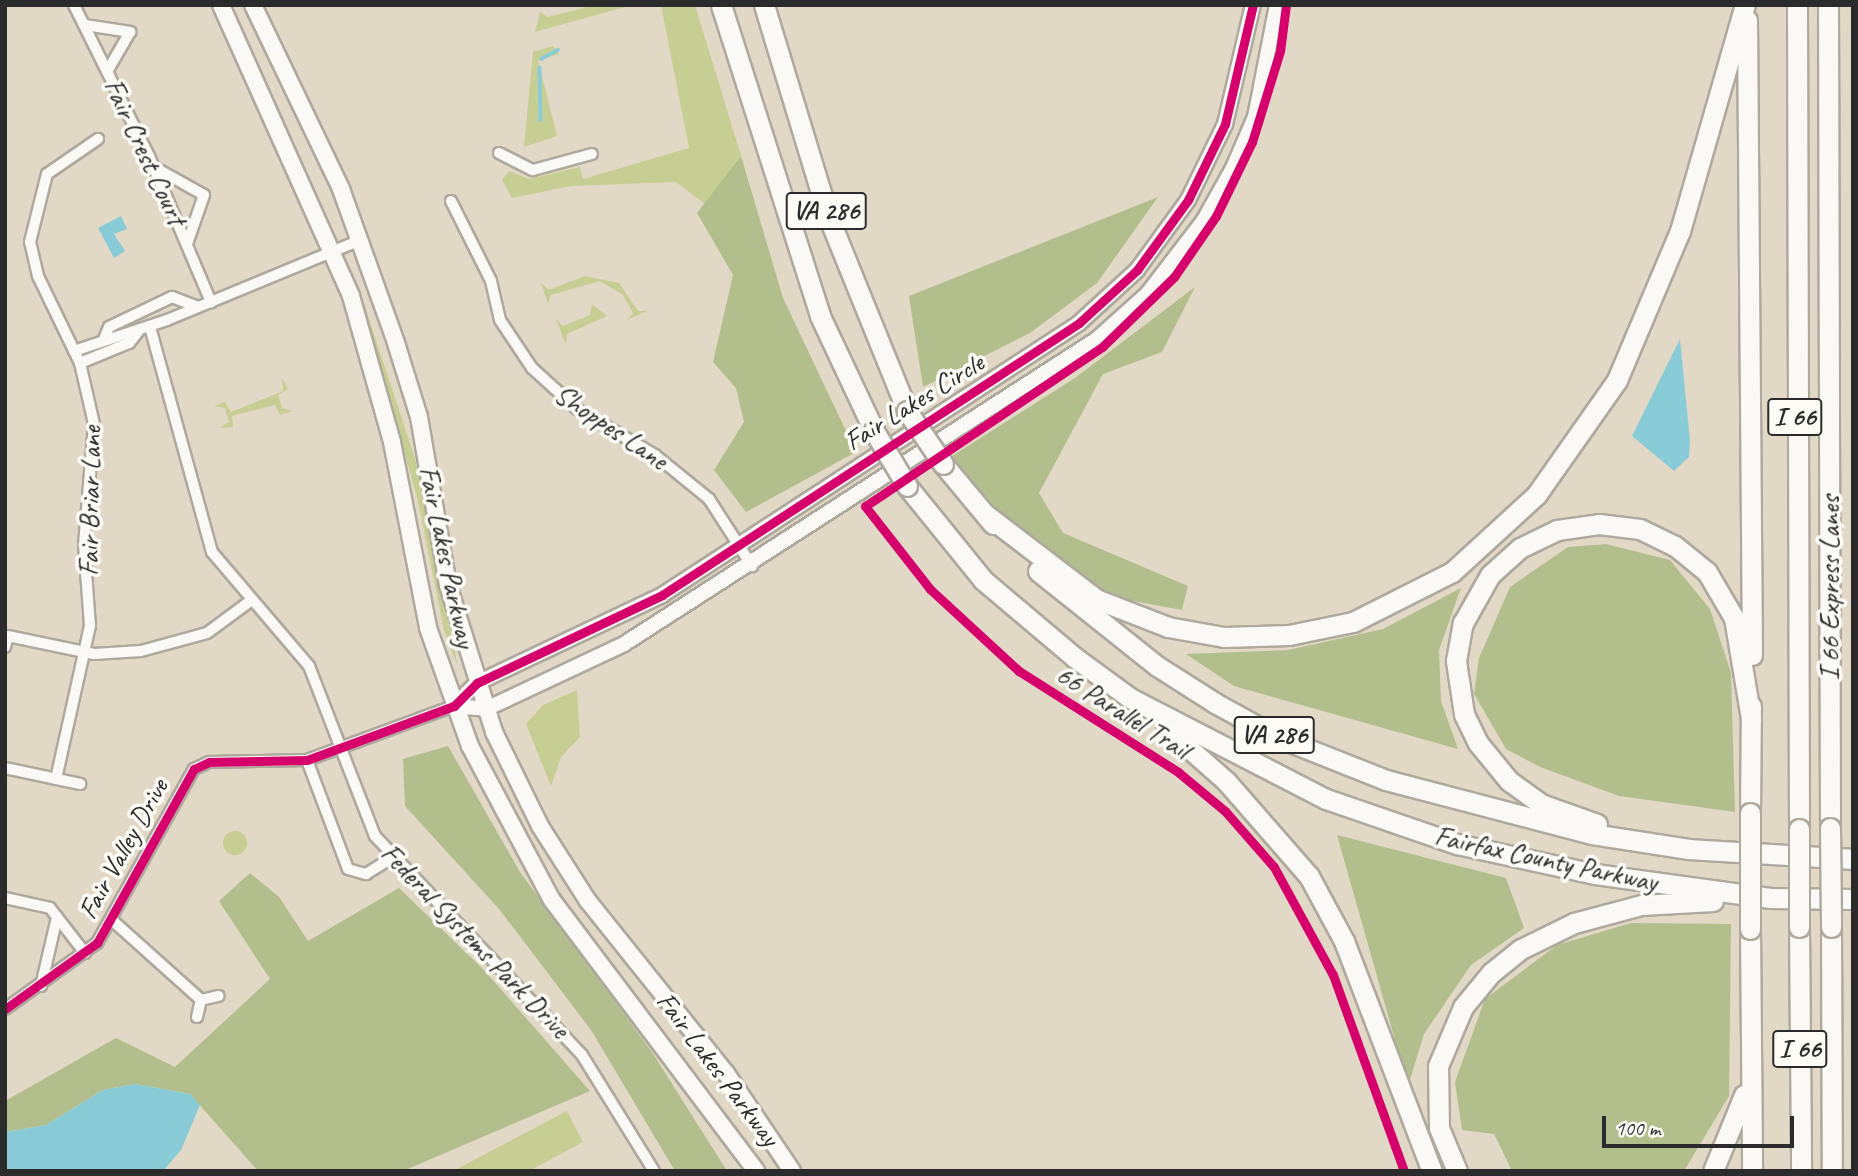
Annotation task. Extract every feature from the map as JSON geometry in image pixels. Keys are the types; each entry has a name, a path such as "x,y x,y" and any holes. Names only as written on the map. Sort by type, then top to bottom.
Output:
{"highway":[{"path":"711,5 770,166"},
{"name":"Fairfax County Parkway","path":"722,5 770,166 820,316 874,431 906,486 984,580 1130,698 1326,799 1457,844 1702,891 1853,899"},
{"name":"Fairfax County Parkway","path":"764,5 828,216 907,411 943,464 985,514 1064,596 1157,666 1275,736 1385,780 1522,821 1689,849 1853,859"},
{"path":"985,514 1096,599 1157,624 1224,637 1289,635 1353,622 1452,572 1510,523 1556,471 1629,357 1680,231 1746,5"},
{"path":"1746,5 1752,1171"},
{"name":"I 66","path":"1797,5 1801,1171"},
{"name":"I 66 Express Lanes","path":"1828,5 1832,1171"},
{"path":"1689,849 1541,804 1498,771 1470,729 1459,696 1457,643 1470,606 1503,562 1557,530 1620,525 1659,537 1694,559 1728,604 1745,656 1751,719"},
{"path":"1130,698 1226,781 1309,876 1344,941 1432,1171"},
{"path":"1457,1171 1439,1128 1438,1066 1463,1007 1490,973 1535,940 1615,910 1736,900"},
{"path":"1713,1171 1740,1114 1750,1045"}],"main road":[{"name":"Fair Lakes Parkway","path":"221,5 333,251 380,389 420,596 454,706 488,784 552,900 755,1171"},
{"name":"Fair Lakes Parkway","path":"253,5 341,189 419,417 448,586 477,683 486,709 540,826 589,901 726,1073 792,1171"}],"street":[{"name":"Fair Crest Court","path":"74,5 155,167 211,302"},
{"name":"Fair Lakes Circle","path":"454,706 477,683 619,619 1079,323 1137,270 1188,200 1225,124 1254,5"},
{"name":"Fair Lakes Circle","path":"486,709 624,644 752,566 1045,375 1148,293 1204,220 1233,168 1255,117 1277,5"},
{"path":"85,25 130,32 108,70"},
{"name":"Fair Briar Lane","path":"56,779 84,652 94,424 80,363 38,276 30,242 47,174 98,139"},
{"path":"499,153 533,170 592,154"},
{"path":"155,167 204,195 187,243"},
{"name":"Shoppes Lane","path":"451,201 487,271 500,320 531,368 577,409 681,475 709,499 752,566"},
{"path":"74,351 104,339 138,332 358,241"},
{"path":"104,339 109,327 172,298 198,307"},
{"name":"Federal Systems Park Drive","path":"150,327 212,552 249,603 309,666 366,820 393,857 582,1055 654,1171"},
{"path":"80,363 112,350 138,332"},
{"path":"104,339 112,350"},
{"path":"5,647 8,636 84,652 141,651 186,641 227,623 249,603"},
{"path":"454,706 486,709"},
{"name":"Fair Valley Drive","path":"5,1009 85,953 113,921 194,769 209,762 307,760 454,706"},
{"path":"307,760 348,869 366,874 393,857"},
{"path":"5,768 80,784"},
{"name":"Fair Valley Drive","path":"5,898 50,908 85,953"},
{"name":"Fair Valley Drive","path":"41,986 57,918"},
{"path":"113,921 201,1000"},
{"path":"201,1000 219,996"},
{"path":"197,1017 201,1000"}],"green space":[{"path":"595,5 632,5 535,32 540,12 548,17"},
{"path":"661,5 695,5 741,156 705,204 676,182 571,186 512,198 502,180 509,171 529,179 580,167 583,179 689,148"},
{"path":"553,46 559,54 538,60 557,136 524,147 533,52"},
{"path":"741,156 783,298 856,452 746,512 714,470 744,422 736,388 713,362 733,275 697,213"},
{"path":"1158,197 1097,283 1030,333 923,387 909,296"},
{"path":"585,276 619,283 638,311 647,311 627,320 633,313 623,295 600,281 551,295 548,304 541,283 549,290"},
{"path":"356,279 416,462 458,667 444,630 418,501"},
{"path":"1195,287 1162,352 1103,374 1039,493 1063,533 1188,586 1182,610 1112,597 1059,562 1006,523 952,456 1075,378"},
{"path":"592,304 607,316 567,334 566,345 556,319 563,326 590,315"},
{"path":"282,378 288,389 278,395 282,408 293,411 280,415 275,405 232,416 233,427 219,428 229,422 225,408 214,406 225,402 231,412 283,391"},
{"path":"1606,544 1670,560 1710,609 1731,673 1735,812 1619,796 1540,767 1506,749 1474,694 1479,658 1510,587 1568,547"},
{"path":"1461,588 1439,650 1441,701 1458,749 1234,686 1186,654 1288,650 1383,629"},
{"path":"577,690 580,737 561,757 551,786 526,724 543,705"},
{"path":"448,746 520,872 652,1052 727,1171 675,1171 591,1030 499,909 405,806 403,759"},
{"path":"235,831 244,834 247,843 244,852 235,855 226,852 223,843 226,834"},
{"path":"1337,835 1506,878 1524,928 1471,965 1424,1034 1408,1086"},
{"path":"250,873 279,897 308,941 399,888 484,970 590,1091 403,1171 258,1171 190,1094 135,1084 103,1090 46,1125 5,1132 5,1101 116,1038 175,1067 270,979 219,901"},
{"path":"1631,923 1731,924 1729,1096 1684,1171 1512,1171 1494,1134 1462,1130 1455,1082 1485,999 1557,945"},
{"path":"567,1111 583,1142 529,1171 453,1171"}],"water":[{"path":"121,216 127,229 114,234 125,251 114,258 98,228"},
{"path":"1680,339 1690,441 1689,457 1674,471 1632,436"},
{"path":"135,1084 190,1094 200,1105 181,1150 163,1171 5,1171 5,1132 46,1125 103,1090"}],"waterway":[{"path":"541,59 558,50"},
{"path":"540,68 541,120"}],"cycle path":[{"path":"5,1009 97,943 194,769 209,762 307,760 454,706 477,683 662,595 1079,323 1137,270 1188,200 1225,124 1253,5"},
{"name":"66 Parallel Trail","path":"1286,5 1280,51 1252,142 1216,216 1174,277 1102,347 865,506 930,589 1019,671 1178,772 1225,811 1274,867 1333,975 1404,1171"}]}
